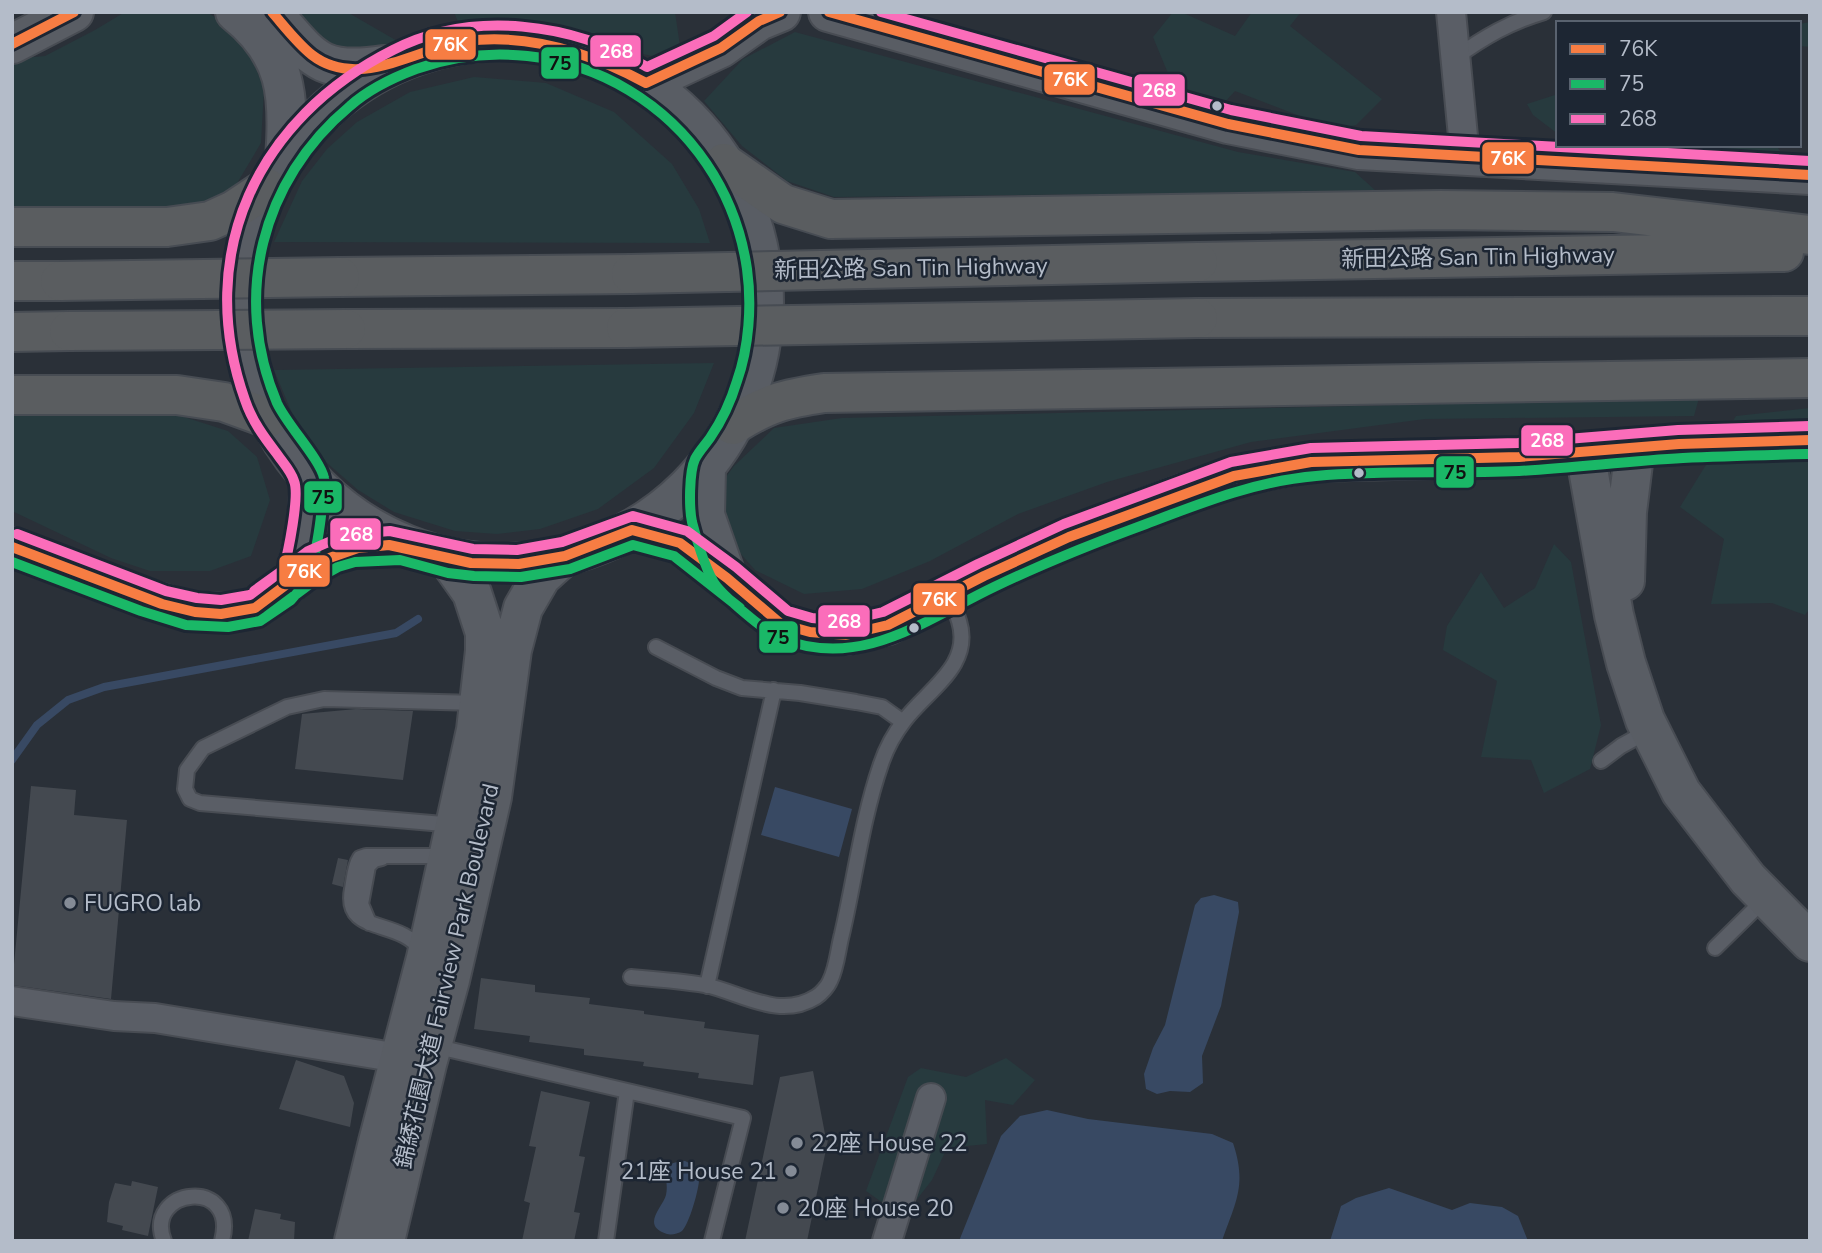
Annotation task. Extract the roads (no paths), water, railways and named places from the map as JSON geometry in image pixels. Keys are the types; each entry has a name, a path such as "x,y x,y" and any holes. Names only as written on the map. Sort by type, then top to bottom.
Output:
{"highway":[{"path":"724,163 783,204 831,219 1441,210 1614,212 1810,235"},
{"path":"12,228 167,227 210,221 234,210 276,173"},
{"name":"新田公路 San Tin Highway","path":"12,281 631,275 1810,252"},
{"path":"12,332 626,328 1198,318 1810,316"},
{"path":"733,425 784,399 824,393 1810,377"},
{"path":"12,395 177,395 224,402 268,418"}],"street":[{"path":"234,12 261,36 279,65 285,83 288,127 276,173 247,243 240,299 249,369 268,418 310,479 345,511 409,547 448,559 495,565 562,558 603,545 632,530 672,503 706,467 733,425 750,388 762,338 762,271 750,217 724,163 687,116 646,83 617,66 573,49 523,40 479,40 440,46 389,64 358,69 328,65 307,52 272,12"},
{"path":"646,83 721,48 760,21 781,12"},
{"path":"828,12 1228,124 1359,150 1810,175"},
{"path":"1451,12 1465,157"},
{"path":"13,42 76,14"},
{"path":"687,116 721,48"},
{"path":"276,173 303,133 325,109 349,88 389,64"},
{"path":"632,530 680,543 727,578 781,624 810,632 846,635 888,625 1069,537 1234,476 1311,462 1424,460 1810,440"},
{"path":"1635,447 1627,512 1624,589 1645,718"},
{"path":"1585,452 1614,615 1626,663 1645,718 1681,792 1748,879 1810,942"},
{"path":"706,467 705,515 727,578"},
{"path":"296,575 307,525 310,479"},
{"path":"12,547 187,611 227,613 255,608 315,562 345,550 382,545 409,547"},
{"name":"錦綉花園大道 Fairview Park Boulevard","path":"354,1241 416,1051 450,980 492,797 512,650 523,608 541,577 562,558"},
{"name":"錦綉花園大道 Fairview Park Boulevard","path":"385,1241 416,1051 426,958 476,730 485,651 485,633 472,593 448,559"},
{"path":"12,1001 114,1016 155,1018 416,1051"},
{"path":"887,1241 931,1098"}],"lane":[{"path":"1454,59 1514,21 1544,12"},
{"path":"631,976 707,986 776,1006 798,1006 819,995 830,981 850,900 869,803 882,761 903,722 926,694 953,669 959,657 961,627 953,603 947,596"},
{"path":"656,647 716,678 742,688 774,690 882,707 903,722"},
{"path":"707,986 774,690"},
{"path":"426,958 410,938 400,931 369,923 353,913 350,905 356,867 360,858 433,856 444,852 454,836 200,803 190,799 185,789 187,770 203,748 286,707 324,699 480,703"},
{"path":"1601,761 1621,746 1645,718"},
{"path":"1715,948 1766,898"},
{"path":"416,1051 627,1091 743,1118 712,1241"},
{"path":"606,1241 627,1091"},
{"path":"164,1241 161,1219 171,1204 187,1195 205,1197 220,1209 226,1226 222,1241"}],"water":[{"path":"775,787 852,809 839,857 761,835"},
{"path":"1214,895 1238,902 1239,912 1221,1006 1202,1056 1203,1083 1190,1092 1170,1091 1157,1094 1146,1089 1144,1074 1165,1025 1195,905 1201,898"},
{"path":"1047,1110 1088,1119 1212,1134 1233,1143 1239,1170 1238,1193 1222,1241 959,1241 1001,1136 1020,1116"},
{"path":"685,1161 698,1172 696,1195 685,1227 682,1231 667,1234 655,1226 655,1216 666,1195 667,1168 676,1162"},
{"path":"1389,1188 1452,1210 1470,1203 1502,1207 1518,1216 1528,1241 1330,1241 1341,1206 1356,1198"}],"waterway":[{"path":"12,760 37,725 68,700 104,687 396,633 418,619"}],"place":[{"name":"FUGRO lab","path":"70,903"},
{"name":"22座 House 22","path":"797,1143"},
{"name":"21座 House 21","path":"791,1171"},
{"name":"20座 House 20","path":"783,1208"}]}
